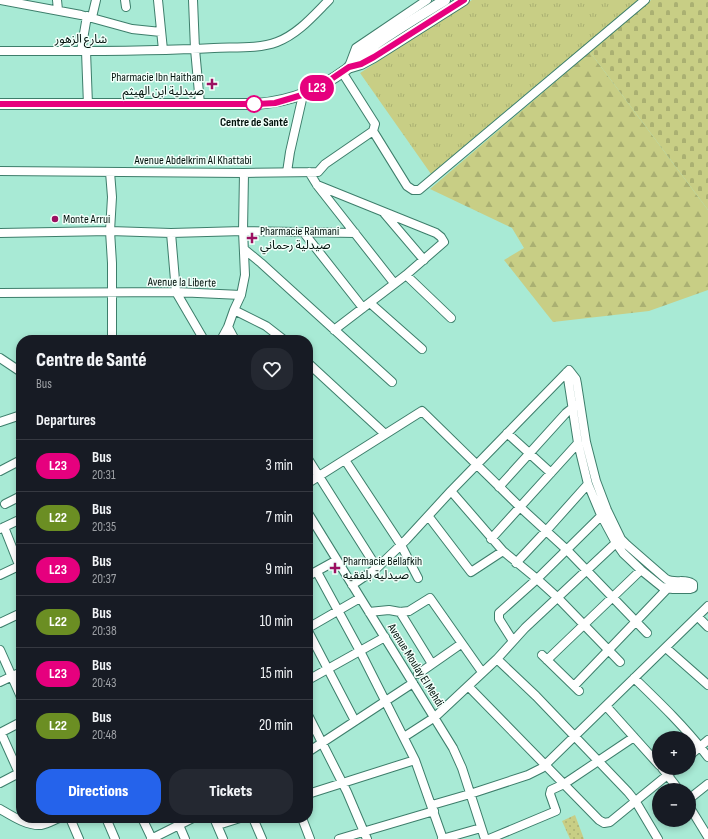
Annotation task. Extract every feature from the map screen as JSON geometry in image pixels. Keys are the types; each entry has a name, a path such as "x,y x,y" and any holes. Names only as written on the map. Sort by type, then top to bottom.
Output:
{"main road":[{"path":"345,70 367,50 445,0"},
{"path":"0,104 88,105 275,103 302,95 345,70 374,57 464,0"}],"street":[{"path":"0,0 58,10 132,29 161,32"},
{"path":"57,0 58,10"},
{"path":"88,105 84,51 89,17 96,0"},
{"path":"158,0 162,50"},
{"path":"193,0 195,49 200,104"},
{"name":"شارع الزهور","path":"0,51 162,50 264,46 288,37 306,23 329,0"},
{"path":"427,0 356,48 345,70 375,124 373,131 407,186 413,190 419,190 645,0"},
{"path":"287,172 302,95"},
{"name":"Avenue Abdelkrim Al Khattabi","path":"0,171 244,173 318,172 325,164 373,131"},
{"path":"110,172 112,197 110,231 112,263 112,335"},
{"path":"309,172 317,185 394,283"},
{"path":"224,335 241,295 246,275 242,231 245,190 244,173"},
{"path":"317,185 436,233 442,237 444,242 406,275 334,330"},
{"path":"384,212 424,260"},
{"path":"0,233 110,231 172,233 242,231 355,233"},
{"path":"172,233 176,292 201,335"},
{"path":"304,233 362,308"},
{"path":"244,249 392,382"},
{"path":"406,275 451,318"},
{"name":"Avenue la Liberte","path":"0,293 112,294 176,292 241,295"},
{"path":"370,303 422,349"},
{"path":"234,310 270,328 278,335"},
{"path":"228,327 232,335"},
{"path":"0,358 16,369"},
{"path":"313,368 385,434"},
{"path":"352,585 377,568 401,545 451,491 568,371 604,513"},
{"path":"577,405 578,443 588,484 624,553 641,570 667,589 693,588 694,584 690,582 669,581 619,541"},
{"path":"500,487 577,405"},
{"path":"313,480 422,411 546,532 567,550 647,633"},
{"path":"0,422 16,419"},
{"path":"507,433 551,473"},
{"path":"491,539 578,443"},
{"path":"345,460 401,545 418,578"},
{"path":"0,471 16,463"},
{"path":"313,467 377,568"},
{"path":"516,562 546,532 588,484"},
{"path":"451,491 491,539 558,598 620,662"},
{"path":"5,504 16,498"},
{"path":"513,641 499,619 499,613 538,579 604,513"},
{"path":"429,516 471,572 503,551"},
{"path":"16,521 2,528 16,558"},
{"name":"Avenue Moulay El Mehdi","path":"313,524 454,748 485,839"},
{"path":"404,737 434,717 497,659 513,641 619,541"},
{"path":"313,574 337,560"},
{"path":"0,575 16,569"},
{"path":"641,570 612,596 584,625 545,657 576,688 609,650 667,589"},
{"path":"317,572 360,651 416,760 443,839 482,828"},
{"path":"313,625 360,598"},
{"path":"369,612 388,610 409,612 430,598 482,672"},
{"path":"339,839 365,836 470,794 537,771 546,765 708,606"},
{"path":"400,612 432,664"},
{"path":"0,623 16,615"},
{"path":"698,617 708,627"},
{"path":"313,677 385,637"},
{"path":"313,641 355,721"},
{"path":"418,674 461,644"},
{"path":"666,648 708,685"},
{"path":"0,650 16,686"},
{"path":"497,659 575,736 628,792 636,802 658,839"},
{"path":"0,682 16,675"},
{"path":"634,678 700,746 708,757"},
{"path":"313,749 413,683"},
{"path":"468,686 599,820 604,823 610,822 668,775 674,783"},
{"path":"606,706 652,757"},
{"path":"16,725 0,733 16,765"},
{"path":"313,725 342,783 365,836"},
{"path":"489,839 556,812 550,797 550,792 554,788 564,784 634,737"},
{"path":"696,750 708,740"},
{"path":"313,792 416,760"},
{"path":"0,782 16,775"},
{"path":"696,793 708,784"},
{"path":"0,809 16,817"},
{"path":"696,817 708,837"},
{"path":"30,823 48,823"},
{"path":"72,823 78,839"},
{"path":"108,823 115,839"},
{"path":"144,823 151,839 176,823"},
{"path":"178,823 185,839"},
{"path":"216,823 224,839"},
{"path":"255,823 262,839"},
{"path":"304,823 310,839"}],"green space":[{"path":"472,0 640,0 431,174 360,73"},
{"path":"651,0 708,0 708,210 590,52"},
{"path":"590,52 708,210 708,290 649,311 553,322 504,260 524,248 512,228 430,189"},
{"path":"575,815 584,839 570,839 562,821"}],"bus line":[{"name":"L23","path":"0,104 76,105 275,103 302,95 324,84 349,67 361,64 374,57 464,0"}],"place":[{"name":"Pharmacie Ibn Haitham صيدلية ابن الهيثم","path":"212,84"},
{"name":"Centre de Santé","path":"254,104"},
{"name":"Monte Arrui","path":"55,219"},
{"name":"Pharmacie Rahmani صيدلية رحماني","path":"252,238"},
{"name":"Pharmacie Bellafkih صيدلية بلفقيه","path":"335,568"}]}
